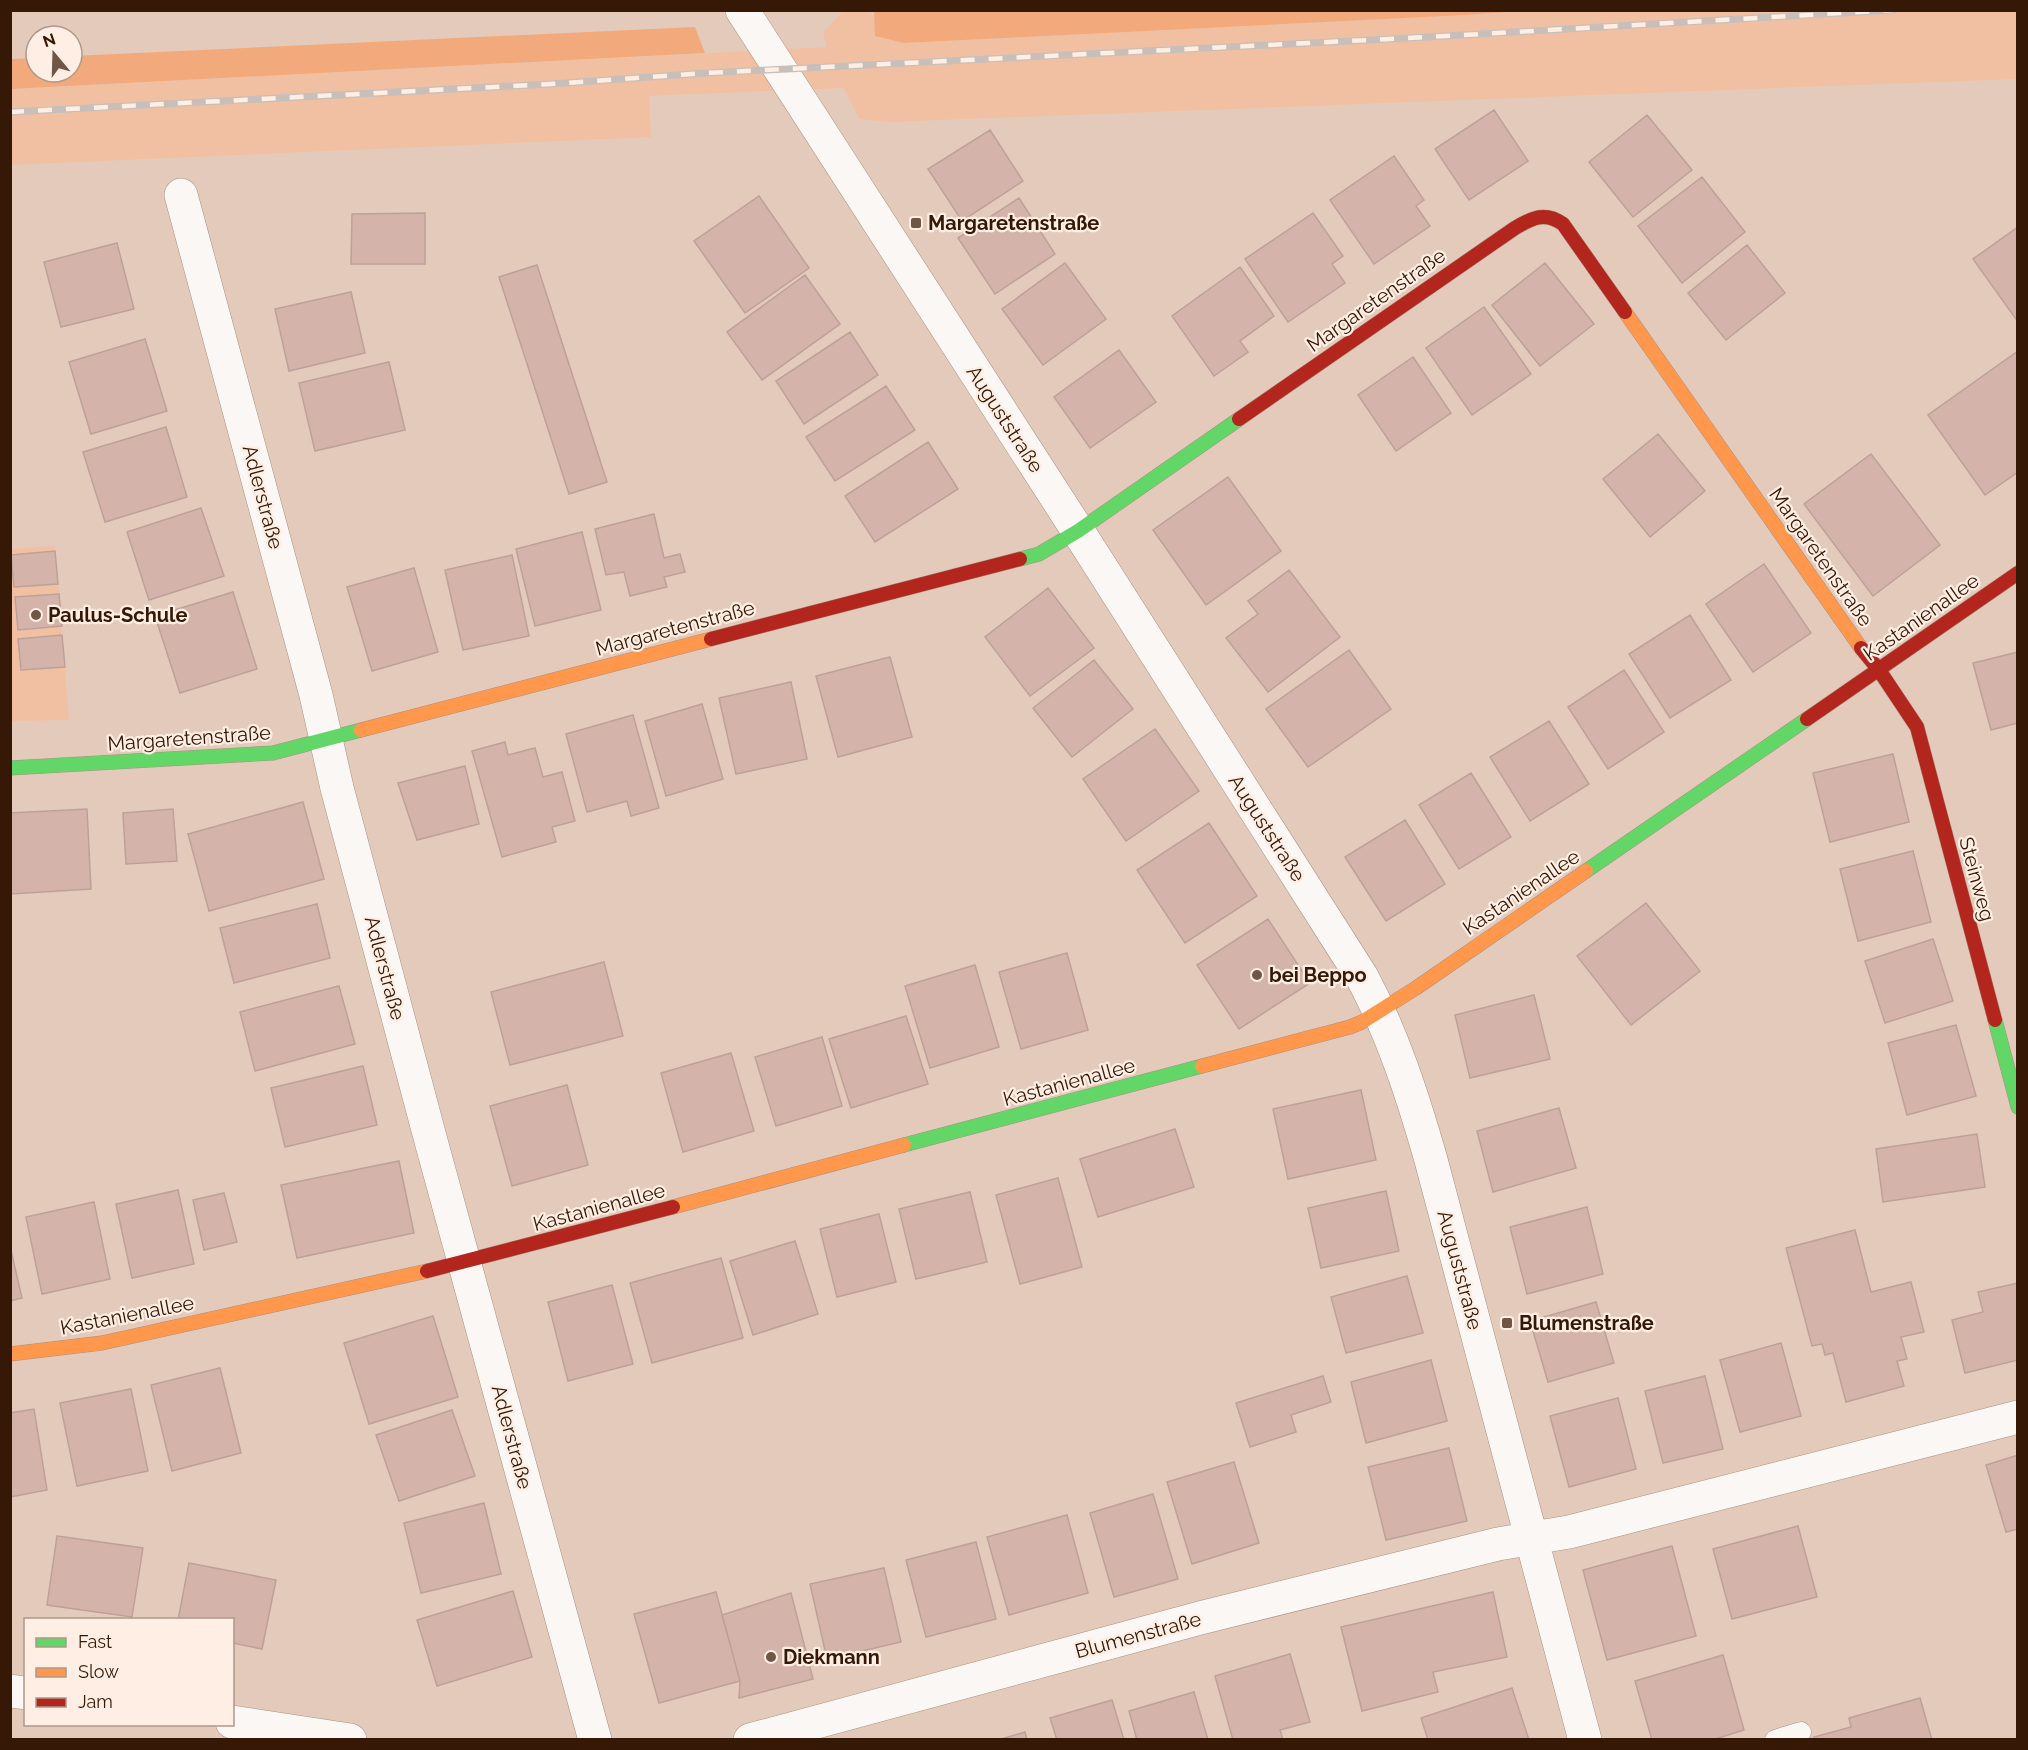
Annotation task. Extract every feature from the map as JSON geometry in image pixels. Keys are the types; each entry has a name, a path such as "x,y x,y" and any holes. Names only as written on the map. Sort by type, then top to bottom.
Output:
{"street":[{"name":"Auguststraße","path":"742,10 1362,977 1379,1012 1415,1104 1585,1740"},
{"name":"Adlerstraße","path":"181,195 391,993 595,1740"},
{"name":"Margaretenstraße","path":"10,768 273,753 1039,554 1078,531 1515,228 1529,219 1542,215 1554,217 1563,224 1856,642 1879,670"},
{"name":"Kastanienallee","path":"10,1354 102,1343 465,1262 1327,1034 1362,1022 2018,573"},
{"name":"Steinweg","path":"1879,670 1917,727 2018,1107"},
{"name":"Blumenstraße","path":"750,1740 1200,1618 1498,1544 1578,1530 2018,1418"},
{"path":"234,1722 350,1740"}],"lane":[{"path":"1775,1740 1801,1732"}],"shaded area":[{"path":"874,10 1521,11 904,43 875,36"},
{"path":"1521,10 2017,11 2017,79 889,122 859,119 844,88 649,96 651,137 11,165 11,89 827,47 823,33 843,11 867,11 874,15 875,35 904,43 1465,15"},
{"path":"695,27 705,53 11,89 11,59 24,58 24,84 84,84 84,55"},
{"name":"Paulus-Schule","path":"55,546 69,720 11,721 11,549"}],"building":[{"path":"1494,110 1528,161 1469,200 1435,149"},
{"path":"1647,115 1692,170 1633,217 1589,162"},
{"path":"990,130 1023,181 962,221 928,169"},
{"path":"1394,156 1424,200 1416,206 1430,226 1374,264 1330,200"},
{"path":"1702,177 1745,232 1682,283 1638,226"},
{"path":"759,196 809,268 745,313 694,241"},
{"path":"1019,198 1055,254 995,294 958,238"},
{"path":"425,213 425,264 351,264 352,214"},
{"path":"1313,213 1343,256 1332,264 1345,283 1288,322 1245,259"},
{"path":"2018,227 2018,322 1973,259"},
{"path":"117,243 134,309 61,327 44,262"},
{"path":"1747,245 1785,293 1726,340 1688,293"},
{"path":"1065,263 1106,319 1043,365 1002,309"},
{"path":"1545,263 1594,324 1540,366 1492,305"},
{"path":"537,265 607,482 569,494 499,277"},
{"path":"1240,267 1274,316 1240,341 1248,352 1214,376 1172,316"},
{"path":"805,275 840,324 762,380 727,332"},
{"path":"351,292 365,353 289,371 275,309"},
{"path":"1484,307 1531,374 1472,415 1426,348"},
{"path":"850,332 878,375 804,424 776,381"},
{"path":"145,339 167,411 91,434 69,362"},
{"path":"1119,350 1156,402 1090,448 1054,397"},
{"path":"2018,351 2018,472 1985,495 1928,415"},
{"path":"1413,357 1451,413 1396,451 1358,395"},
{"path":"389,362 405,430 315,451 299,383"},
{"path":"886,386 915,430 835,481 806,437"},
{"path":"166,427 187,497 105,522 83,452"},
{"path":"1658,434 1705,491 1650,537 1603,479"},
{"path":"928,442 958,489 875,542 845,496"},
{"path":"1871,454 1940,545 1873,596 1804,504"},
{"path":"1228,477 1281,551 1206,605 1153,530"},
{"path":"201,508 224,576 149,600 127,532"},
{"path":"654,514 664,558 680,554 685,572 664,577 667,587 630,596 624,572 606,575 595,529"},
{"path":"582,532 601,610 535,626 516,549"},
{"path":"55,551 58,584 14,587 11,555"},
{"path":"512,555 529,636 463,650 445,570"},
{"path":"1764,564 1811,633 1753,672 1706,604"},
{"path":"414,568 438,652 372,671 347,587"},
{"path":"1289,570 1340,637 1268,692 1226,638 1258,614 1248,601"},
{"path":"1048,588 1094,648 1030,696 985,637"},
{"path":"233,592 257,669 180,693 155,616"},
{"path":"59,594 62,626 18,630 15,597"},
{"path":"1690,615 1731,680 1670,718 1629,654"},
{"path":"62,635 65,667 21,670 18,639"},
{"path":"1349,650 1391,709 1308,767 1266,709"},
{"path":"2018,652 2018,723 1991,730 1973,663"},
{"path":"890,657 912,737 838,757 816,676"},
{"path":"1094,660 1133,709 1072,757 1033,708"},
{"path":"1624,670 1664,732 1608,769 1568,707"},
{"path":"791,682 807,759 736,774 719,698"},
{"path":"702,704 723,779 666,796 645,721"},
{"path":"633,715 659,808 631,816 627,801 587,812 566,734"},
{"path":"1549,721 1589,784 1530,821 1490,757"},
{"path":"1155,729 1199,791 1126,841 1083,779"},
{"path":"505,742 508,755 535,748 543,777 562,772 575,821 552,827 556,842 502,857 472,751"},
{"path":"1893,754 1909,822 1830,842 1813,773"},
{"path":"465,766 479,824 417,840 398,783"},
{"path":"1471,773 1511,837 1459,869 1419,805"},
{"path":"303,802 324,879 209,911 188,834"},
{"path":"87,809 91,889 10,894 10,813"},
{"path":"173,809 177,861 126,864 123,813"},
{"path":"1405,820 1445,884 1386,921 1345,857"},
{"path":"1209,823 1257,896 1185,943 1137,870"},
{"path":"1913,851 1931,922 1858,941 1840,869"},
{"path":"1646,903 1700,971 1631,1025 1577,956"},
{"path":"317,904 330,958 234,983 220,928"},
{"path":"1268,919 1310,983 1239,1029 1197,965"},
{"path":"1933,939 1953,1001 1885,1023 1865,961"},
{"path":"1067,953 1088,1030 1021,1049 999,972"},
{"path":"604,962 623,1036 510,1065 491,992"},
{"path":"975,965 999,1047 930,1068 905,986"},
{"path":"339,986 355,1044 255,1071 240,1012"},
{"path":"1534,995 1550,1059 1470,1078 1455,1015"},
{"path":"906,1016 928,1084 851,1108 829,1039"},
{"path":"1956,1025 1976,1096 1907,1115 1888,1043"},
{"path":"822,1037 842,1106 776,1126 755,1057"},
{"path":"731,1053 754,1131 683,1152 661,1073"},
{"path":"363,1066 377,1125 285,1147 271,1088"},
{"path":"567,1085 588,1165 512,1186 490,1106"},
{"path":"1361,1090 1376,1160 1288,1179 1273,1109"},
{"path":"1559,1108 1576,1168 1493,1192 1477,1131"},
{"path":"1175,1129 1194,1187 1098,1217 1080,1159"},
{"path":"1977,1134 1985,1187 1883,1202 1876,1149"},
{"path":"399,1161 414,1233 297,1258 281,1185"},
{"path":"1058,1178 1082,1267 1020,1284 996,1195"},
{"path":"178,1190 194,1264 132,1278 116,1204"},
{"path":"1386,1191 1399,1251 1321,1268 1308,1208"},
{"path":"970,1192 987,1262 916,1279 899,1209"},
{"path":"224,1193 237,1242 204,1250 193,1200"},
{"path":"94,1202 110,1279 42,1294 26,1217"},
{"path":"1587,1207 1603,1274 1527,1294 1510,1227"},
{"path":"879,1214 896,1282 837,1297 820,1229"},
{"path":"1855,1230 1871,1292 1911,1282 1924,1332 1901,1337 1907,1359 1897,1361 1904,1386 1846,1402 1833,1353 1825,1355 1822,1344 1812,1346 1786,1248"},
{"path":"795,1241 818,1314 753,1335 730,1261"},
{"path":"10,1246 22,1298 10,1301"},
{"path":"721,1258 743,1338 652,1363 630,1283"},
{"path":"1407,1276 1423,1333 1346,1353 1331,1297"},
{"path":"2018,1283 2018,1360 1965,1373 1952,1320 1983,1312 1978,1292"},
{"path":"612,1285 633,1364 568,1381 548,1302"},
{"path":"1596,1302 1614,1363 1548,1382 1530,1321"},
{"path":"433,1316 458,1397 369,1424 344,1343"},
{"path":"1781,1343 1801,1416 1740,1432 1720,1360"},
{"path":"1431,1360 1447,1421 1366,1443 1351,1382"},
{"path":"220,1368 241,1453 172,1471 151,1385"},
{"path":"1323,1376 1331,1402 1291,1415 1296,1432 1250,1447 1236,1403"},
{"path":"1705,1376 1723,1449 1663,1463 1645,1391"},
{"path":"131,1389 148,1471 77,1486 60,1403"},
{"path":"1618,1398 1636,1469 1569,1487 1550,1416"},
{"path":"34,1409 47,1490 10,1497 10,1413"},
{"path":"452,1410 475,1476 399,1501 376,1435"},
{"path":"1449,1448 1467,1521 1386,1540 1368,1467"},
{"path":"2018,1455 2018,1529 2006,1532 1986,1465"},
{"path":"1234,1462 1259,1543 1192,1564 1167,1482"},
{"path":"1153,1494 1178,1579 1114,1597 1090,1513"},
{"path":"484,1503 501,1574 421,1593 404,1523"},
{"path":"1067,1515 1088,1593 1009,1615 987,1537"},
{"path":"1798,1526 1817,1597 1732,1619 1713,1549"},
{"path":"57,1536 143,1548 132,1617 47,1605"},
{"path":"976,1542 996,1619 926,1637 906,1560"},
{"path":"1672,1546 1696,1636 1607,1660 1583,1570"},
{"path":"189,1563 276,1580 262,1649 234,1643 234,1618 178,1618"},
{"path":"884,1568 901,1642 827,1659 810,1584"},
{"path":"513,1591 532,1657 437,1686 417,1620"},
{"path":"716,1592 740,1681 659,1703 634,1614"},
{"path":"1493,1592 1507,1657 1433,1672 1438,1692 1362,1711 1341,1627"},
{"path":"791,1593 813,1679 739,1698 740,1681 722,1615"},
{"path":"1290,1654 1310,1722 1280,1730 1283,1740 1233,1740 1215,1676"},
{"path":"1723,1655 1744,1730 1712,1740 1652,1740 1635,1681"},
{"path":"1512,1688 1529,1740 1428,1740 1421,1718"},
{"path":"1194,1692 1208,1740 1137,1740 1129,1711"},
{"path":"1920,1698 1932,1740 1814,1740 1814,1737 1851,1727 1849,1718"},
{"path":"1112,1700 1124,1740 1057,1740 1050,1718"},
{"path":"1025,1732 1027,1740 998,1740"}],"railway":[{"path":"10,112 551,84 706,73 1429,37 1893,10"}],"traffic: fast":[{"path":"1020,559 1039,554 1078,531 1239,419"},
{"path":"1586,871 1807,719"},
{"path":"10,768 273,753 361,730"},
{"path":"1995,1020 2018,1107"},
{"path":"904,1145 1202,1066"}],"traffic: slow":[{"path":"1625,312 1861,648"},
{"path":"361,730 711,639"},
{"path":"1202,1066 1362,1022 1416,988 1586,871"},
{"path":"673,1207 904,1145"},
{"path":"10,1354 102,1343 427,1271"}],"traffic: jam":[{"path":"1239,419 1515,228 1539,217 1550,218 1563,224 1625,312"},
{"path":"711,639 1020,559"},
{"path":"1807,719 2018,573"},
{"path":"1861,648 1879,670 1917,727 1995,1020"},
{"path":"427,1271 673,1207"}],"place":[{"name":"Margaretenstraße","path":"916,223"},
{"name":"Paulus-Schule","path":"36,615"},
{"name":"bei Beppo","path":"1257,975"},
{"name":"Blumenstraße","path":"1507,1323"},
{"name":"Diekmann","path":"771,1657"}]}
